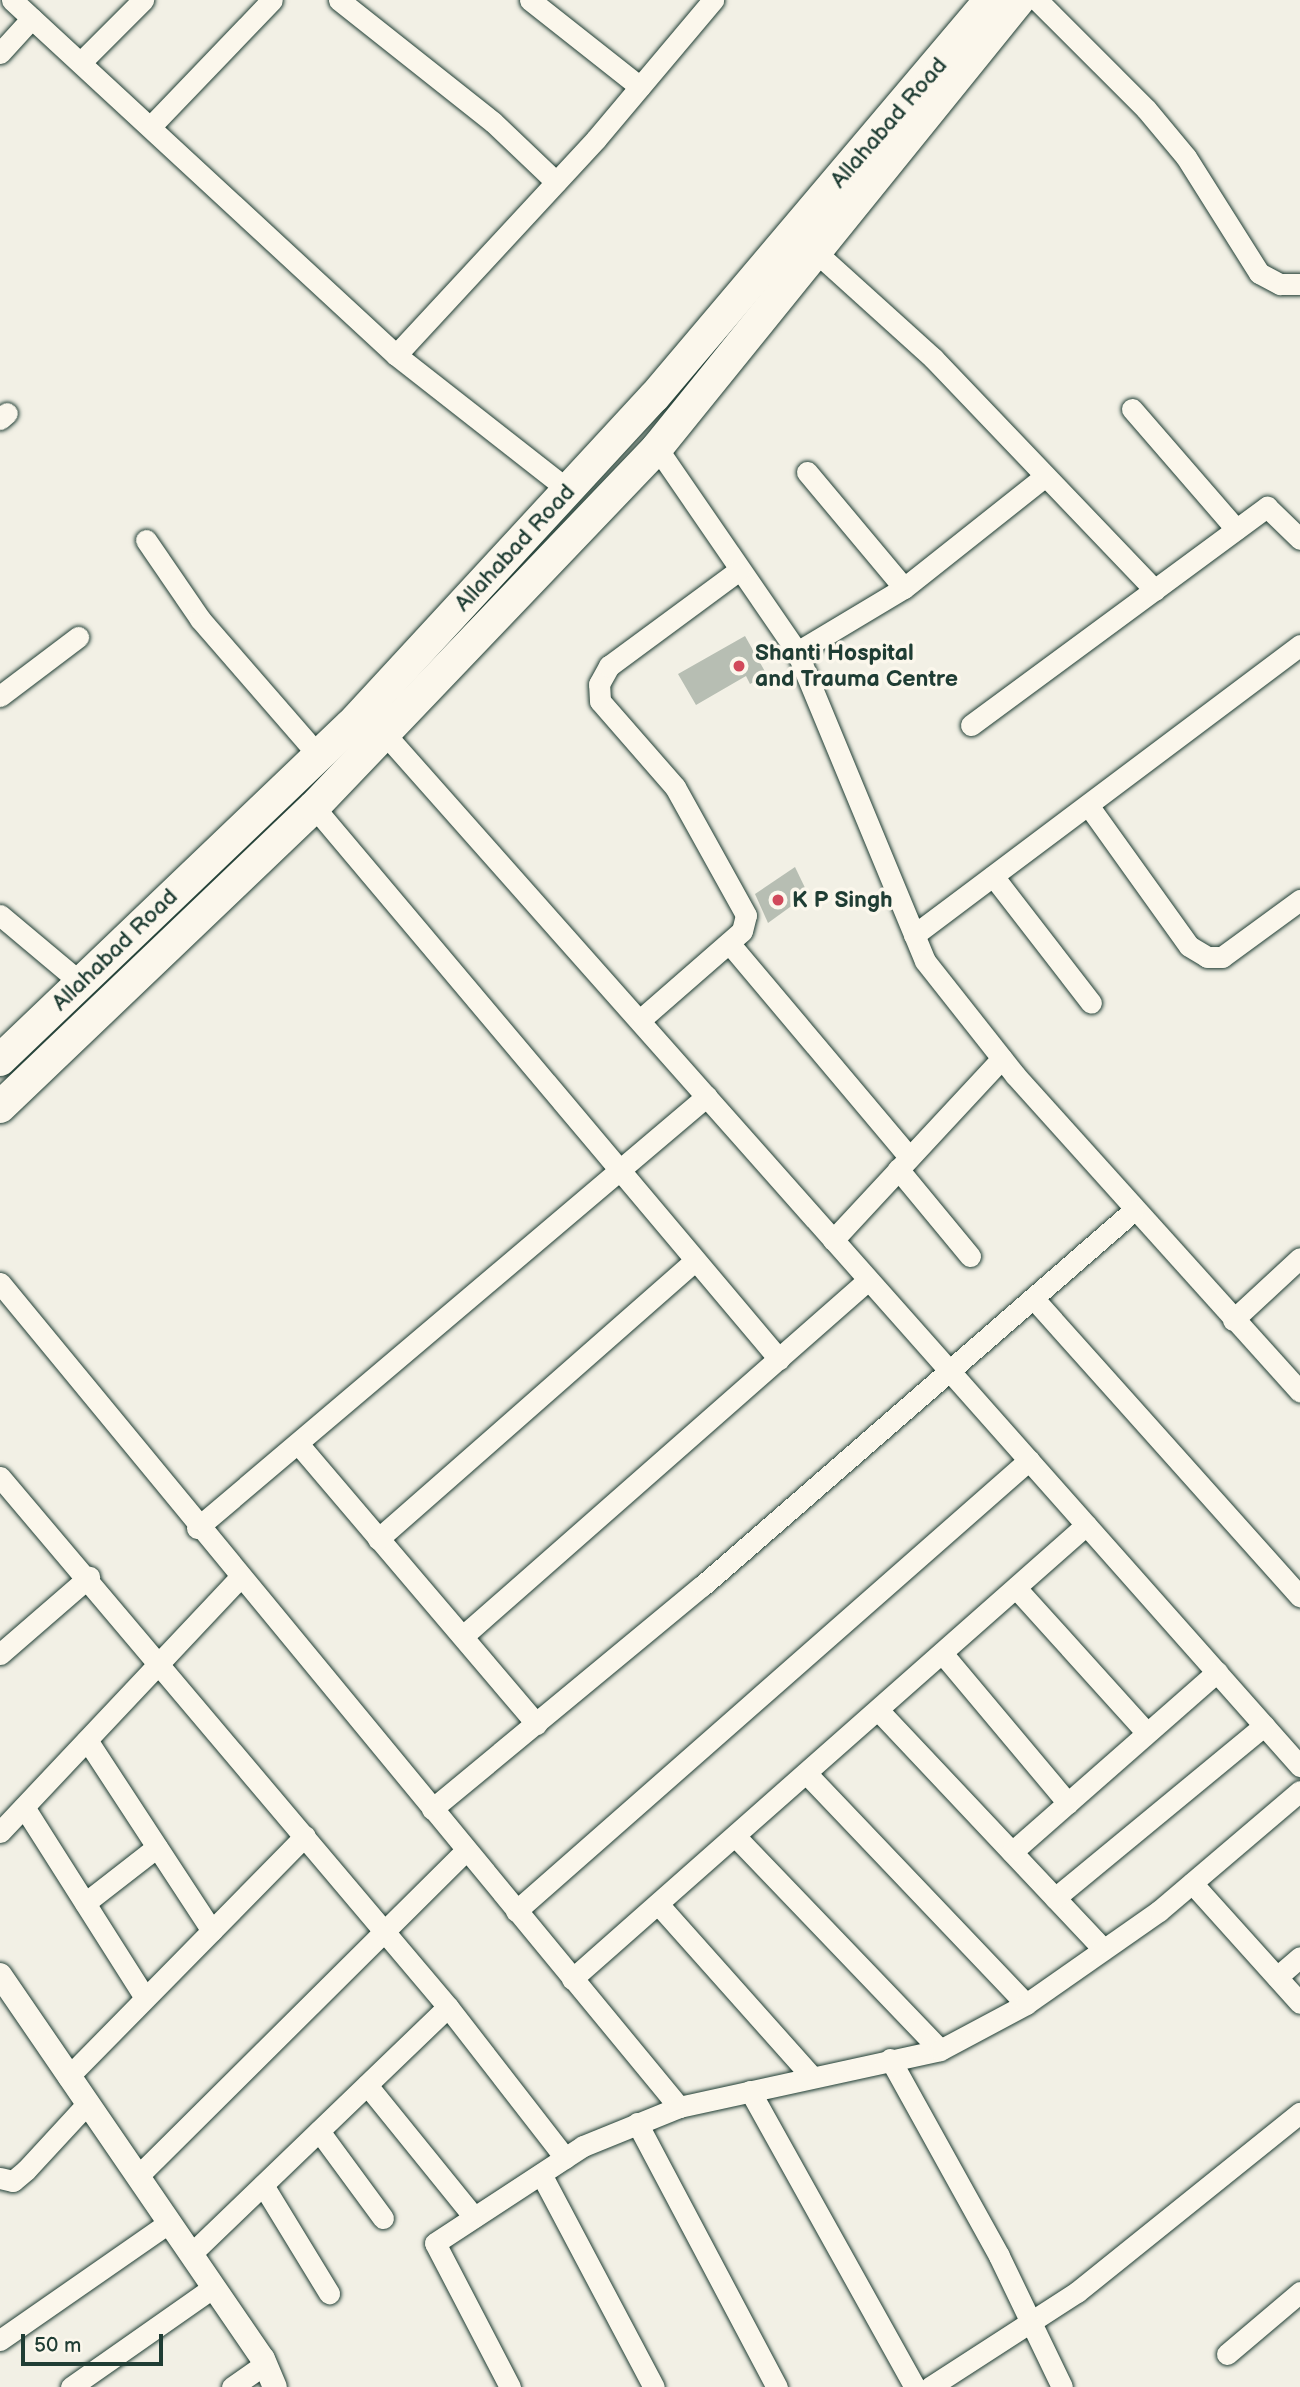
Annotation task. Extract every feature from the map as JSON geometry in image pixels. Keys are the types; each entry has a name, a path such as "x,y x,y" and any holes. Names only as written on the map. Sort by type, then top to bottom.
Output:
{"main road":[{"name":"Allahabad Road","path":"0,1060 319,756 568,490 654,397 990,0"},
{"path":"0,1107 314,807 657,447 818,254 1019,0"}],"street":[{"path":"12,0 152,125 396,355 568,490"},
{"path":"81,62 143,0"},
{"path":"152,125 272,0"},
{"path":"339,0 494,122 556,182"},
{"path":"530,0 640,87"},
{"path":"396,355 556,182 713,0"},
{"path":"1037,0 1186,157 1259,273 1280,284 1300,284"},
{"path":"0,53 32,18"},
{"path":"818,254 933,358 1043,478 1155,590"},
{"path":"1132,409 1236,529"},
{"path":"657,447 797,652 925,961 1002,1058 1133,1211 1300,1392"},
{"path":"807,472 904,587"},
{"path":"797,652 904,587 1043,478"},
{"path":"971,725 1267,507 1300,539"},
{"path":"146,540 200,619 319,756"},
{"path":"639,1020 729,943 745,925 742,907 675,787 598,692 609,666 739,570"},
{"path":"0,695 78,637"},
{"path":"914,935 1088,805 1295,657"},
{"path":"384,733 1300,1766"},
{"path":"1088,805 1189,946 1207,957 1222,957 1300,900"},
{"path":"314,807 618,1172 779,1359"},
{"path":"993,876 1091,1003"},
{"path":"0,915 81,983"},
{"path":"729,943 903,1163 970,1256"},
{"path":"833,1240 1002,1058"},
{"path":"197,1528 300,1446 707,1096"},
{"path":"432,1809 537,1724 952,1372 1133,1211"},
{"path":"1233,1320 1300,1258"},
{"path":"378,1539 694,1261"},
{"path":"463,1636 869,1280"},
{"path":"0,1283 197,1528 678,2107"},
{"path":"1034,1299 1300,1596"},
{"path":"300,1446 537,1724"},
{"path":"516,1911 1029,1460"},
{"path":"0,1477 161,1661 448,2007 565,2158"},
{"path":"572,1979 1087,1525"},
{"path":"0,1654 89,1577"},
{"path":"0,1832 239,1578"},
{"path":"1016,1588 1147,1733"},
{"path":"942,1653 1068,1802"},
{"path":"1012,1852 1217,1672"},
{"path":"878,1710 1103,1948"},
{"path":"1055,1898 1264,1726"},
{"path":"87,1740 212,1931"},
{"path":"806,1773 1026,2004"},
{"path":"510,2387 435,2243 565,2158 637,2123 678,2107 940,2050 1026,2004 1192,1883 1300,1791"},
{"path":"24,1807 145,1998"},
{"path":"68,2077 306,1836"},
{"path":"735,1836 940,2050"},
{"path":"85,1903 157,1847"},
{"path":"139,2175 466,1850"},
{"path":"1192,1883 1300,2003"},
{"path":"657,1904 812,2077"},
{"path":"1277,1977 1300,1957"},
{"path":"0,1975 192,2253 265,2364 275,2387"},
{"path":"192,2253 448,2007"},
{"path":"890,2059 1062,2387"},
{"path":"367,2085 474,2217"},
{"path":"750,2091 915,2387"},
{"path":"0,2178 13,2181 26,2170 87,2104"},
{"path":"930,2387 1031,2325 1300,2113"},
{"path":"637,2123 777,2387"},
{"path":"319,2131 383,2218"},
{"path":"541,2174 654,2387"},
{"path":"263,2185 330,2292"},
{"path":"0,2340 170,2222"},
{"path":"71,2387 214,2287"},
{"path":"1227,2354 1300,2292"},
{"path":"232,2387 265,2364"}],"building":[{"path":"745,636 767,675 750,684 746,676 696,705 678,674"},
{"name":"K P Singh","path":"795,867 808,894 768,923 755,894"}],"place":[{"name":"Shanti Hospital and Trauma Centre","path":"739,666"},
{"name":"K P Singh","path":"778,900"}]}
